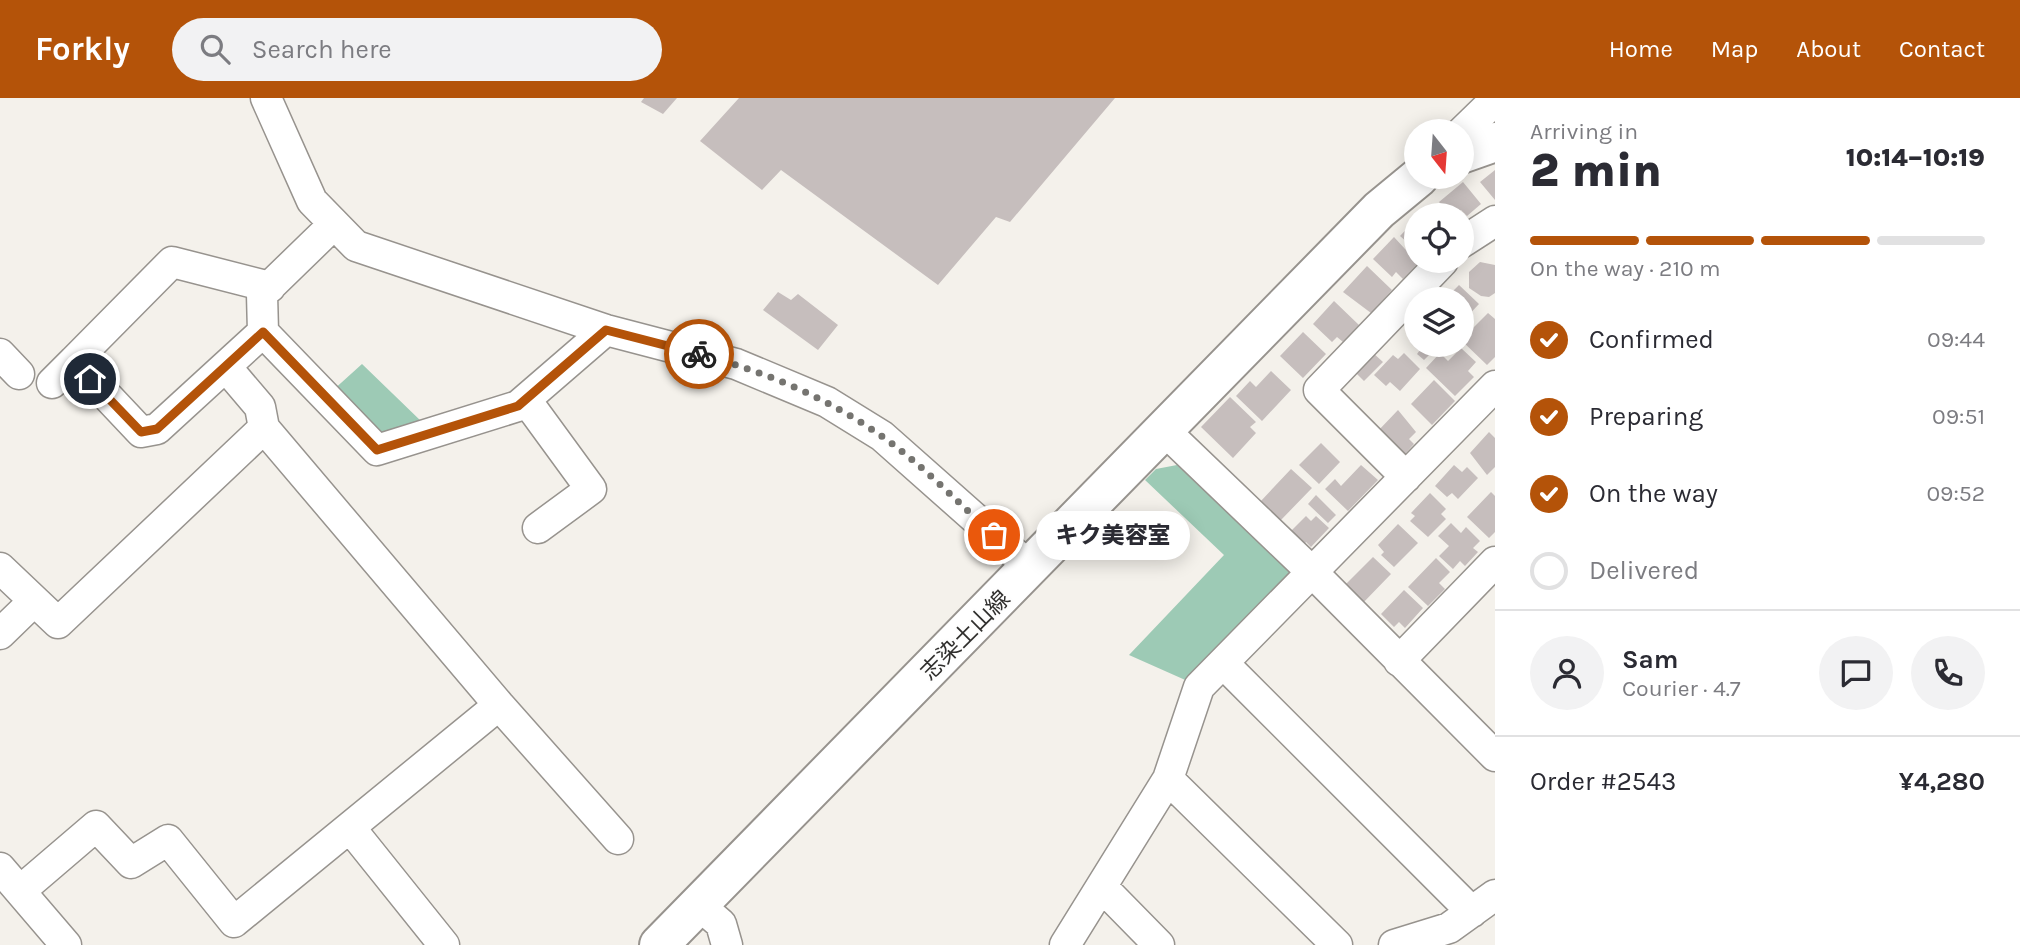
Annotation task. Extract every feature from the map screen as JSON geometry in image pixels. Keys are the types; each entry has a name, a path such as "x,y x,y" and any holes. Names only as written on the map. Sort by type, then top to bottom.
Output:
{"main road":[{"path":"1474,149 1495,142"},
{"name":"志染土山線","path":"659,945 1379,210 1404,189"}],"street":[{"path":"266,98 312,201 356,246 606,330 736,364 827,402 882,436 1031,568"},
{"path":"1474,121 1495,100"},
{"path":"1474,235 1495,221"},
{"path":"333,225 262,294 263,332 377,450 518,406 606,330"},
{"path":"51,383 172,262 270,287"},
{"path":"1406,477 1319,390 1431,273"},
{"path":"74,361 141,432 157,429 263,332"},
{"path":"226,367 260,407 264,428 499,705 618,839"},
{"path":"1065,945 1103,888 1168,779 1199,687 1495,386"},
{"path":"526,400 591,489 538,528"},
{"path":"0,568 58,623 264,428"},
{"path":"1164,431 1312,572 1399,661 1491,745"},
{"path":"1399,661 1495,562"},
{"path":"0,634 34,601"},
{"path":"1223,663 1484,904 1449,928 1394,945"},
{"path":"20,891 96,826 131,863 168,840 234,922 499,705"},
{"path":"1168,779 1336,945"},
{"path":"351,828 444,945"},
{"path":"0,868 66,945"},
{"path":"1103,888 1159,945"},
{"path":"699,905 721,924 727,945"}],"green space":[{"path":"362,364 423,423 377,439 331,392"},
{"path":"1177,465 1289,570 1288,587 1192,683 1129,655 1224,555 1145,480 1156,469"}],"building":[{"path":"644,98 677,98 663,114 641,102"},
{"path":"739,98 1115,98 1010,222 996,217 938,285 781,170 762,190 700,141"},
{"path":"1495,170 1495,200 1480,182"},
{"path":"1455,189 1469,189 1481,204 1474,210 1474,203 1439,202"},
{"path":"1394,237 1404,248 1404,273 1409,273 1403,279 1396,272 1392,277 1373,259"},
{"path":"1480,262 1495,265 1495,293 1489,297 1481,296 1474,291 1474,287 1469,287 1469,273 1474,273 1474,267"},
{"path":"1367,266 1392,290 1371,313 1343,292"},
{"path":"778,292 791,300 798,294 838,325 818,350 763,310"},
{"path":"1334,301 1359,325 1343,342 1337,337 1332,342 1313,324"},
{"path":"1488,313 1495,319 1495,357 1487,365 1474,352 1474,327"},
{"path":"1303,332 1326,354 1303,378 1280,356"},
{"path":"1372,352 1383,362 1364,381 1354,371"},
{"path":"1404,353 1404,357 1408,357 1420,369 1400,391 1390,382 1386,386 1374,375 1393,355 1398,359"},
{"path":"1436,357 1444,357 1448,361 1452,357 1471,357 1476,362 1468,371 1474,377 1455,396 1426,368"},
{"path":"1271,371 1291,390 1262,421 1236,396 1250,381 1256,387"},
{"path":"1434,380 1455,401 1432,425 1411,404"},
{"path":"1230,397 1256,422 1250,427 1256,433 1233,458 1201,427"},
{"path":"1398,410 1416,432 1409,439 1414,444 1405,454 1377,432"},
{"path":"1489,432 1495,438 1495,467 1487,475 1470,453"},
{"path":"1321,443 1340,462 1319,484 1299,465"},
{"path":"1361,465 1378,480 1348,511 1325,489 1335,479 1341,486"},
{"path":"1454,465 1462,472 1467,467 1478,478 1458,499 1452,493 1447,497 1435,486"},
{"path":"1291,469 1312,488 1280,521 1260,502"},
{"path":"1491,492 1495,496 1495,532 1489,538 1467,517"},
{"path":"1430,493 1446,509 1441,514 1446,519 1428,537 1410,521 1415,516 1411,513"},
{"path":"1316,495 1336,515 1328,523 1308,504"},
{"path":"1306,516 1311,521 1316,516 1329,528 1311,547 1306,542 1301,548 1287,535"},
{"path":"1451,523 1461,533 1466,527 1480,541 1473,548 1478,552 1465,566 1460,561 1453,569 1439,556 1449,546 1438,536"},
{"path":"1398,524 1418,543 1394,567 1381,555 1384,552 1378,545"},
{"path":"1373,557 1391,574 1361,605 1343,587"},
{"path":"1436,558 1450,572 1439,583 1445,589 1428,606 1408,587"},
{"path":"1404,590 1423,608 1405,628 1399,622 1394,627 1381,614"}],"way so far":[{"path":"699,354 736,364 827,402 882,436 994,535"}],"place":[{"name":"キク美容室","path":"994,535"}],"route":[{"path":"90,379 141,432 157,429 263,332 377,450 518,406 606,330 699,354"}]}
